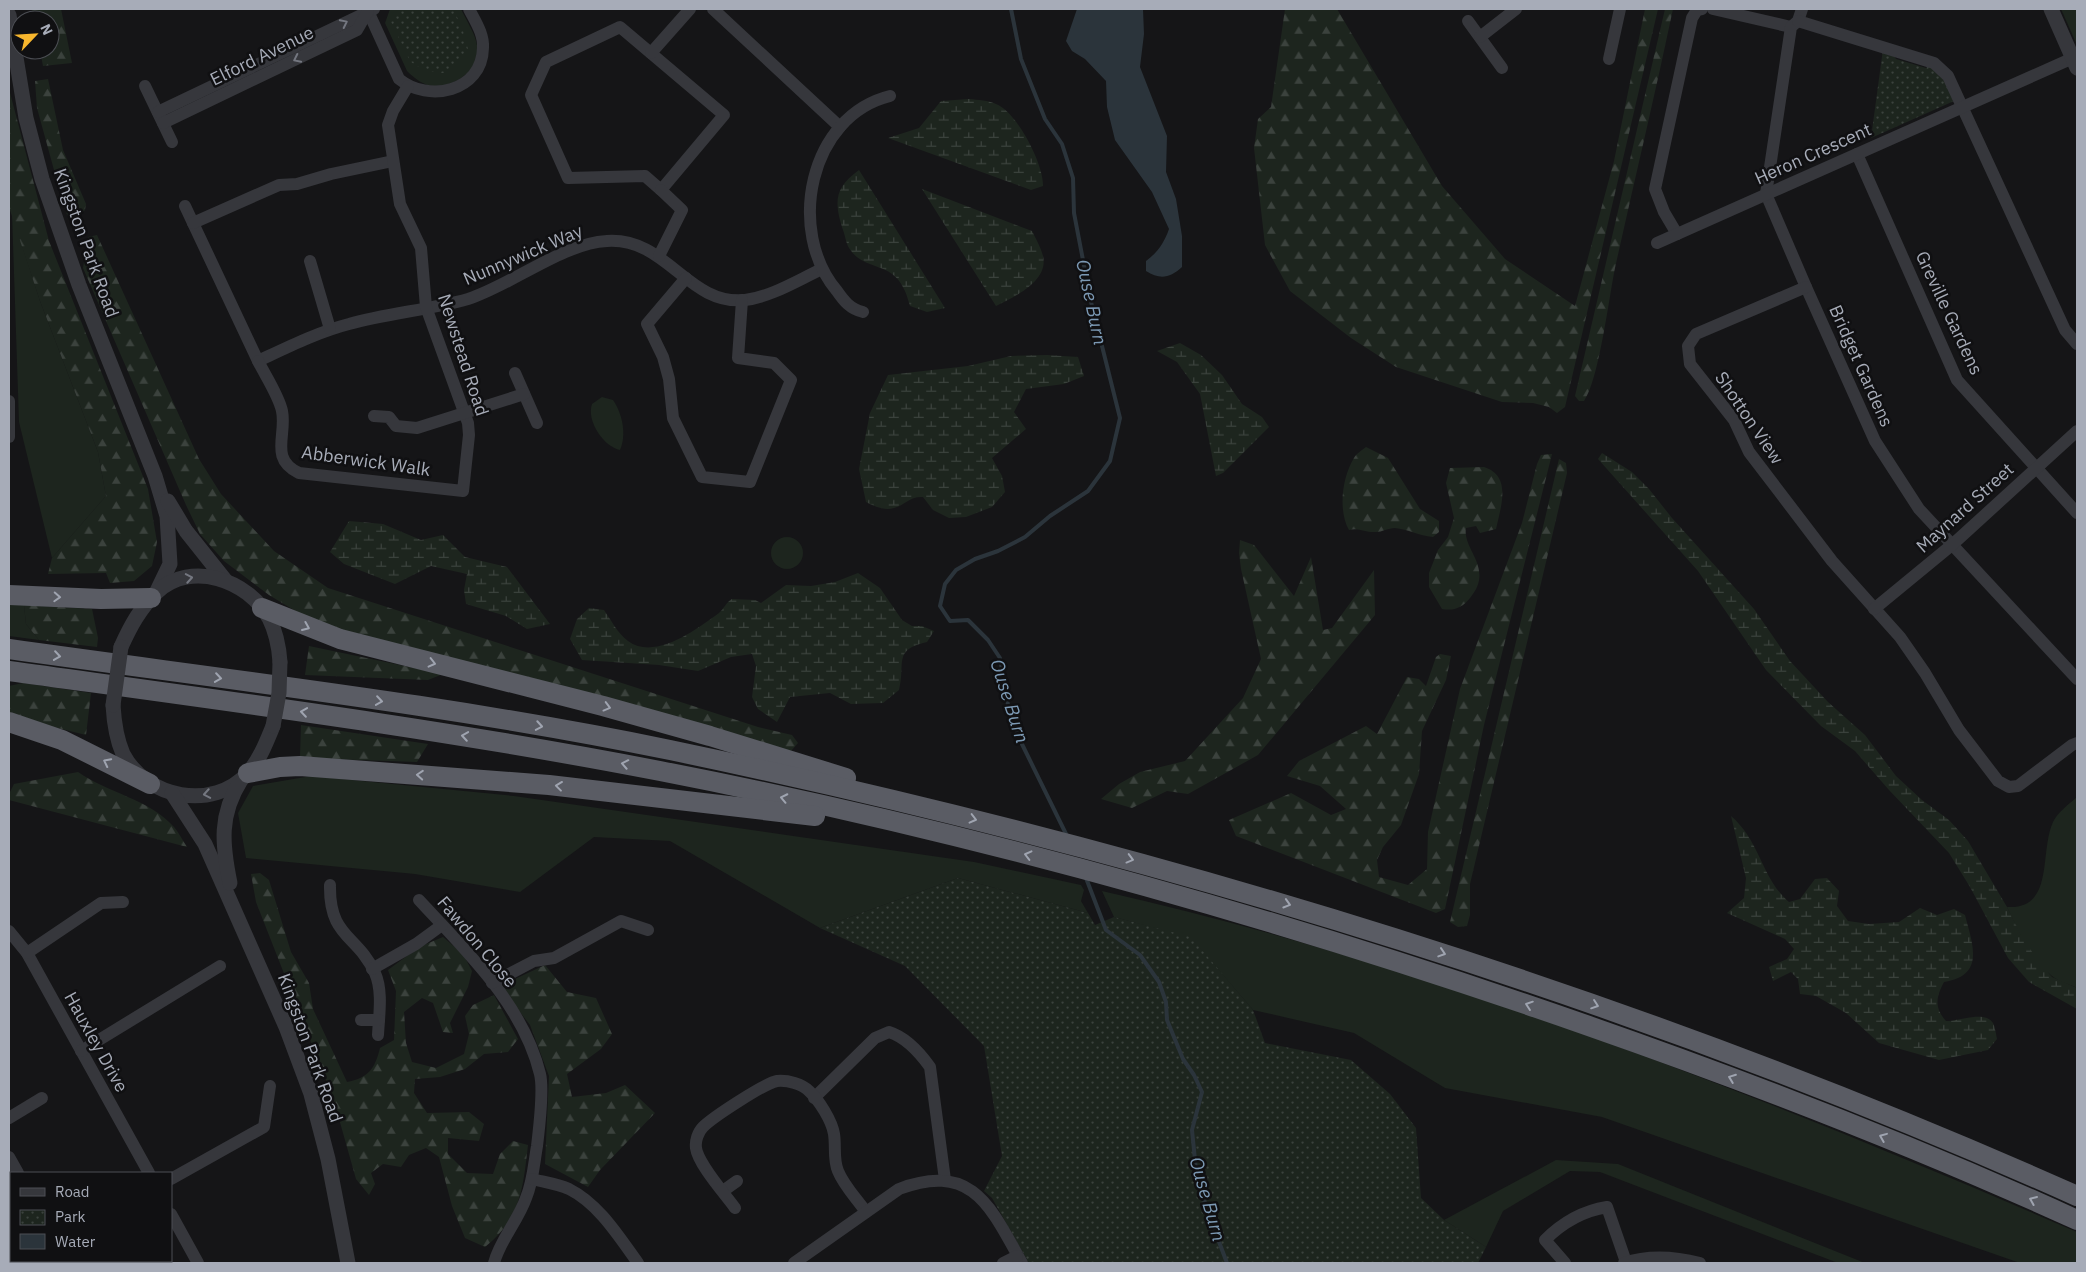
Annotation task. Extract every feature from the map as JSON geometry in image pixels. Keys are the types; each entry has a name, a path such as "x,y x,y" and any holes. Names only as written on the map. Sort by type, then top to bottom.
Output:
{"highway":[{"path":"9,595 101,599 154,595"},
{"path":"262,608 340,640 710,736 822,769 926,807"},
{"path":"9,649 416,706 543,727 667,750 926,807 1083,847 1207,880 1349,923 1491,969 1632,1018 1802,1081 2077,1196"},
{"path":"9,671 413,727 540,748 665,772 917,827 1075,867 1344,944 1483,989 1634,1042 1900,1144 2077,1220"},
{"path":"9,722 62,740 150,784"},
{"path":"245,776 280,767 300,766 549,784 917,827"}],"street":[{"path":"371,10 399,79 408,86 434,93 454,89 471,77 482,58 482,37 469,9"},
{"path":"650,53 690,9"},
{"path":"713,9 840,127"},
{"path":"1480,37 1516,9"},
{"path":"1609,60 1620,9"},
{"path":"1677,234 1664,212 1655,189 1692,18 1697,10 1702,9"},
{"path":"1713,9 1797,19 1934,63 1948,76 2065,330 2077,344"},
{"path":"2051,9 2075,63"},
{"name":"Elford Avenue","path":"160,117 371,10"},
{"name":"Kingston Park Road","path":"9,15 10,35"},
{"path":"1766,194 1797,19"},
{"path":"1468,21 1502,68"},
{"path":"659,256 682,210 645,176 568,178 531,95 546,62 620,27 724,115 661,190"},
{"name":"Kingston Park Road","path":"15,60 26,118 42,179 80,285 155,476 167,516 170,564 154,595 134,621 121,647 113,705 117,737 124,754 137,772 150,784"},
{"name":"Heron Crescent","path":"1657,243 1963,107 2075,63"},
{"path":"145,86 172,142"},
{"name":"Newstead Road","path":"408,86 393,111 388,125 400,204 421,248 426,307 465,414 469,435 463,491"},
{"path":"862,312 854,310 846,302 822,269 815,250 812,228 811,185 822,154 840,127 868,104 890,96"},
{"name":"Greville Gardens","path":"1857,154 1957,380 2077,513"},
{"path":"193,223 278,185 298,184 331,174 393,160"},
{"name":"Bridget Gardens","path":"1766,194 1875,441 1920,509 2077,678"},
{"name":"Abberwick Walk","path":"185,206 282,410 282,459 289,468 299,473 463,491"},
{"name":"Nunnywick Way","path":"258,361 330,329 469,298 594,242 621,241 642,246 659,256 708,294 742,300 764,294 822,269"},
{"path":"310,261 330,329"},
{"path":"686,278 647,324 663,357 669,379 673,418 702,477 750,482 791,380 774,363 738,358 742,300"},
{"name":"Shotton View","path":"1806,287 1696,334 1688,346 1690,364 1734,420 1749,452 1832,561 1874,609"},
{"path":"515,373 537,423"},
{"path":"374,416 389,417 396,426 417,428 524,394"},
{"path":"9,401 9,437"},
{"name":"Maynard Street","path":"1874,609 1953,544 2077,431"},
{"name":"Kingston Park Road","path":"155,476 186,531 225,580"},
{"path":"154,595 183,578 200,576 225,580 262,608"},
{"name":"Kingston Park Road","path":"236,909 227,867 224,826 226,810 232,794 260,758 273,726 279,693 280,662 276,635 262,608"},
{"path":"1874,609 1900,637 1925,673 1959,730 1998,781 2009,787 2018,786 2077,743"},
{"path":"150,784 172,794 191,796 215,793 245,776"},
{"name":"Kingston Park Road","path":"172,794 206,844 286,1027 311,1094 328,1159 348,1263"},
{"path":"330,885 330,905 333,917 372,969 379,992 378,1035"},
{"name":"Fawdon Close","path":"419,900 481,968 492,983 523,1031 540,1075 540,1128 532,1179 526,1199 494,1263"},
{"path":"27,953 101,902 123,902"},
{"path":"492,983 534,961 554,958 621,921 648,930"},
{"path":"372,969 416,944 442,925"},
{"name":"Hauxley Drive","path":"9,931 27,953 148,1172"},
{"path":"81,1051 220,966"},
{"path":"361,1020 378,1020"},
{"path":"814,1098 875,1038 889,1032 897,1034 922,1056 930,1067 945,1180"},
{"path":"735,1208 699,1158 696,1147 697,1135 703,1127 766,1085 777,1081 790,1081 810,1091 834,1132 835,1162 838,1172 866,1212"},
{"path":"172,1178 264,1127 270,1086"},
{"path":"9,1118 42,1098"},
{"path":"9,1157 17,1172"},
{"path":"532,1179 567,1188 584,1197 608,1223 638,1263"},
{"path":"794,1263 899,1190 918,1182 945,1180 969,1189 990,1206 1019,1259 1003,1263"},
{"path":"723,1191 737,1181"},
{"path":"1565,1263 1545,1240 1559,1227 1588,1210 1607,1206 1625,1263 1650,1258 1677,1258 1700,1263"},
{"path":"172,1216 198,1263"}],"green space":[{"path":"61,9 72,63 43,66 42,60 60,60 60,10 32,10"},
{"path":"390,9 461,9 477,45 475,62 471,69 458,80 442,86 430,86 416,79 407,71 385,23"},
{"path":"398,9 453,9 462,27 468,49 455,67 446,73 441,73 423,69 410,61 391,22"},
{"path":"1285,9 1337,9 1442,186 1505,259 1575,306 1614,161 1645,9 1658,9 1565,407 1557,413 1549,407 1533,403 1502,402 1396,367 1351,338 1290,291 1265,245 1254,148 1258,119 1271,107"},
{"path":"1665,9 1673,9 1615,268 1599,357 1584,401 1579,401 1575,396"},
{"path":"2061,9 2077,9 2077,45"},
{"path":"1883,49 1892,52 1896,59 1926,68 1932,64 1948,76 1954,101 1871,138"},
{"path":"48,79 63,150 86,204 85,210 75,220 69,219 65,210 37,108 35,81"},
{"path":"9,89 49,241 148,489 157,542 152,566 134,581 110,583 106,573 48,574 52,558 106,496 98,452 40,301 9,207"},
{"path":"969,99 993,103 1004,109 1012,117 1028,140 1034,153 1039,165 1043,186 1031,190 888,138 919,128 941,101"},
{"path":"859,170 945,308 927,312 910,306 905,290 898,279 882,268 864,262 849,248 838,211 838,196 845,183"},
{"path":"922,189 1032,231 1043,256 1041,273 1036,280 1020,293 996,306"},
{"path":"12,214 40,301 98,452 106,496 52,558 19,422"},
{"path":"97,235 199,459 221,494 274,551 328,588 758,727 792,735 798,743 791,751 365,639 307,618 269,595 224,561 200,534 186,505 83,268 88,237"},
{"path":"1180,343 1201,355 1222,375 1242,404 1262,417 1269,427 1223,473 1216,476 1200,394 1177,362 1157,351"},
{"path":"1047,355 1078,357 1084,376 1064,384 1026,389 1014,412 1026,429 992,458 1002,476 1005,492 992,507 966,517 949,518 933,510 923,497 911,499 898,507 890,509 879,508 866,502 859,469 870,413 888,375 968,366 1011,356"},
{"path":"602,397 613,400 619,411 623,424 620,450 608,444 594,425 591,411 592,404"},
{"path":"1366,447 1388,458 1420,509 1439,521 1439,532 1433,537 1395,528 1376,532 1356,529 1349,530 1343,513 1344,484 1354,458"},
{"path":"1602,453 1632,472 1649,489 1672,518 1754,609 1790,661 1828,702 1865,735 1896,776 1922,800 1949,820 1968,841 2007,907 2021,935 2038,961 2052,977 2077,988 2077,1009 2029,982 2008,958 1970,887 1949,853 1855,751 1821,726 1766,670 1698,571 1598,459"},
{"path":"1552,454 1484,725 1445,909 1436,913 1236,836 1229,820 1291,793 1331,815 1346,809 1320,786 1287,776 1299,761 1366,726 1377,734 1407,677 1419,679 1426,686 1436,657 1440,654 1451,656 1446,680 1422,731 1419,774 1401,825 1383,847 1377,860 1379,877 1408,885 1427,869 1428,832 1460,689 1522,523 1537,464 1541,455"},
{"path":"1559,459 1566,463 1567,473 1470,884 1470,915 1467,926 1458,927 1450,922"},
{"path":"1484,467 1493,471 1501,485 1502,502 1496,529 1480,533 1476,526 1466,528 1468,544 1479,568 1477,587 1470,598 1461,606 1450,610 1442,609 1429,587 1429,573 1438,550 1448,537 1454,518 1446,483 1450,468"},
{"path":"349,521 383,524 421,540 443,535 465,557 507,567 550,624 527,629 506,616 466,604 464,590 467,574 431,566 395,584 344,564 330,552"},
{"path":"787,537 793,538 798,542 802,547 802,559 798,564 793,568 787,569 781,568 776,564 772,559 771,553 772,547 776,542 781,538"},
{"path":"1240,540 1254,545 1294,596 1311,557 1323,630 1332,628 1374,570 1375,615 1258,755 1188,794 1167,791 1132,808 1101,799 1119,784 1140,772 1185,761 1243,698 1261,659 1241,569"},
{"path":"858,573 880,588 902,620 912,626 922,626 934,631 927,642 916,645 905,654 902,659 899,690 883,703 851,704 830,693 790,697 777,722 758,709 752,697 756,666 752,654 731,657 698,671 659,665 582,660 570,639 577,619 589,608 604,610 618,631 628,641 639,646 663,645 699,627 719,613 732,599 755,600 761,603 786,585 811,586 835,582"},
{"path":"9,604 24,605 26,624 39,640 9,636"},
{"path":"24,605 92,609 98,638 97,647 39,640 26,624"},
{"path":"309,646 443,674 428,680 305,675"},
{"path":"23,683 91,693 86,735 9,716 9,686"},
{"path":"301,725 428,744 417,762 300,758"},
{"path":"78,772 102,786 141,803 164,817 174,827 187,847 9,800 9,794 14,784"},
{"path":"311,776 514,796 974,862 1081,885 1084,890 1081,901 1088,913 958,878 820,928 670,841 594,837 520,892 415,874 246,858 238,813 253,786"},
{"path":"2077,797 2077,988 2055,978 2044,970 2031,954 2007,907 2022,905 2032,899 2039,889 2053,822"},
{"path":"1731,816 1749,837 1772,882 1789,902 1800,899 1815,879 1827,878 1839,891 1837,906 1848,921 1869,924 1899,922 1920,908 1937,915 1954,909 1965,915 1973,948 1971,966 1966,973 1944,982 1939,993 1938,1007 1946,1021 1971,1017 1989,1019 1994,1025 1997,1039 1988,1050 1939,1060 1879,1043 1846,1013 1816,996 1800,994 1798,979 1791,972 1773,981 1769,967 1787,959 1794,949 1785,939 1727,913 1744,898 1746,878"},
{"path":"260,873 269,880 291,952 309,983 313,1009 347,1082 360,1078 370,1071 376,1062 380,1048 394,1040 396,991 388,970 419,947 443,937 463,954 472,971 468,987 450,1023 453,1033 443,1032 433,1003 422,998 404,1012 406,1043 412,1062 436,1068 464,1054 469,1034 465,1016 473,1005 494,995 518,1039 508,1052 484,1054 465,1069 440,1077 415,1079 414,1093 427,1113 469,1112 484,1124 479,1141 448,1138 448,1154 467,1173 493,1174 500,1154 513,1141 528,1145 522,1189 513,1213 497,1236 485,1247 465,1238 452,1206 439,1157 426,1148 409,1155 401,1167 383,1164 371,1173 375,1184 369,1195 356,1179 334,1101 256,902 251,874"},
{"path":"958,878 1088,913 1095,925 1114,917 1191,937 1253,1010 1265,1043 1351,1060 1390,1094 1416,1128 1421,1198 1444,1220 1486,1247 1478,1263 1029,1263 992,1198 984,1191 1002,1156 984,1046 905,966 820,928"},
{"path":"1102,891 1227,922 1352,957 1475,996 1719,1084 1958,1181 2077,1232 2077,1263 2020,1263 1602,1117 1445,1088 1354,1033 1253,1010 1191,938 1114,917"},
{"path":"545,965 567,992 596,998 612,1034 601,1049 567,1074 572,1097 606,1093 625,1085 655,1113 600,1170 588,1187 545,1164 549,1076 530,1025 500,986"},
{"path":"1556,1160 1618,1164 1865,1263 1838,1263 1600,1172 1570,1171 1503,1211 1486,1247 1444,1220"}],"water":[{"path":"1077,9 1143,9 1144,34 1140,67 1167,136 1166,172 1176,199 1182,236 1182,267 1173,274 1160,277 1146,271 1146,261 1160,247 1169,229 1152,192 1115,140 1107,107 1106,81 1085,59 1072,51 1066,41"}],"waterway":[{"name":"Ouse Burn","path":"1011,9 1021,59 1045,119 1062,144 1073,178 1074,213 1091,302 1120,418 1110,461 1088,491 1050,516 1025,537 998,551 975,559 956,570 945,584 940,606 950,621 968,620 988,640 1000,658 1007,701 1019,738 1068,838"},
{"name":"Ouse Burn","path":"1086,878 1106,930 1140,955 1159,982 1166,1002 1167,1020 1183,1059 1194,1075 1202,1092 1192,1130 1196,1170 1207,1210 1227,1263"}]}
